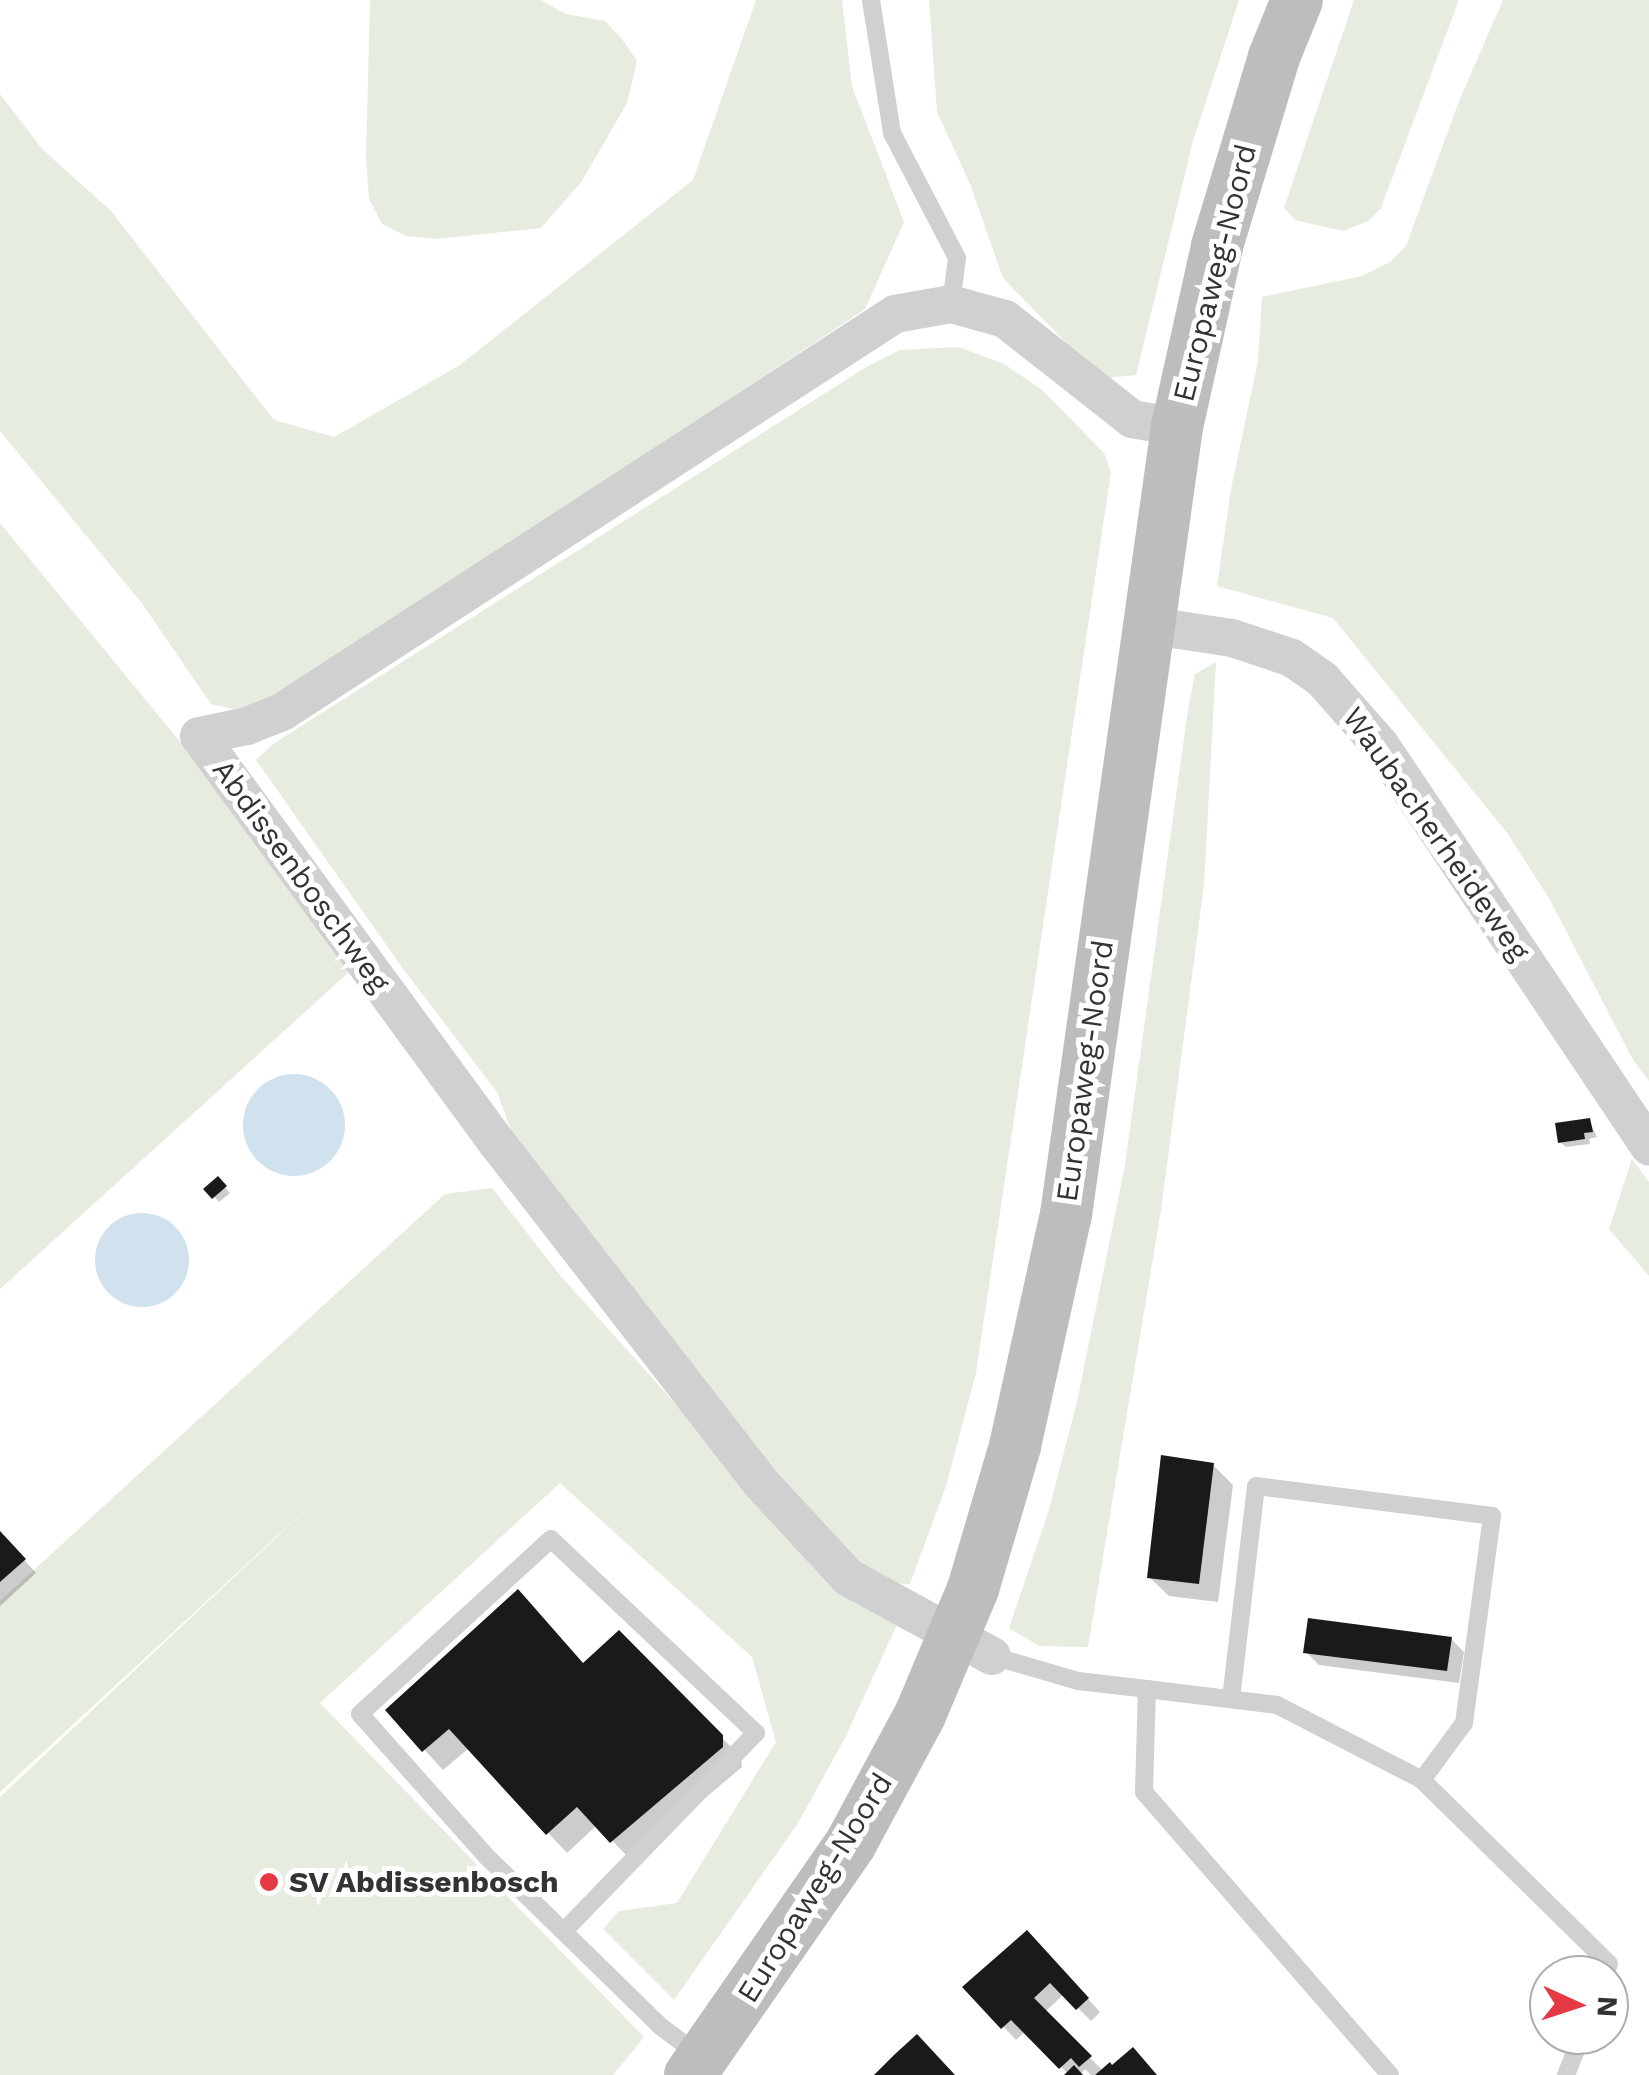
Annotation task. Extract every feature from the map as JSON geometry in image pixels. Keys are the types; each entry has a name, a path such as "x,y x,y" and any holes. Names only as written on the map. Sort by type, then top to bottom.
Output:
{"street":[{"name":"Europaweg-Noord","path":"697,2067 851,1843 920,1715 973,1645 1066,1215 1146,625 1177,428 1217,246 1259,106 1297,0"},
{"name":"Abdissenboschweg","path":"973,1645 848,1577 761,1483 496,1142 199,736 247,726 282,712 895,314 951,304 1004,319 1132,419 1177,428"},
{"name":"Waubacherheideweg","path":"1146,625 1232,638 1292,658 1323,680 1382,746 1649,1147"}],"lane":[{"path":"871,0 892,134 957,258 951,304"},
{"path":"1232,1699 1256,1486 1492,1516 1464,1723 1422,1780"},
{"path":"564,1932 756,1734 551,1539 360,1714 485,1855 697,2067"},
{"path":"973,1645 1078,1680 1277,1705 1422,1780 1600,1955"},
{"path":"1147,1688 1144,1792 1390,2075"}],"shaded area":[{"path":"370,0 540,0 566,14 605,21 622,39 637,61 627,103 582,181 541,228 436,239 406,236 382,224 369,199 366,158"},
{"path":"756,0 842,0 852,86 904,222 865,309 267,706 233,709 211,704 141,602 0,431 0,94 42,149 111,211 274,420 334,437 460,365 693,180"},
{"path":"929,0 1239,0 1193,141 1136,375 1108,378 1081,358 1003,278 970,184 937,112"},
{"path":"1354,0 1459,0 1381,208 1368,221 1343,231 1295,220 1284,208"},
{"path":"1503,0 1649,0 1649,1081 1633,1060 1550,900 1508,834 1333,618 1217,586 1231,489 1258,361 1262,297 1362,276 1390,262 1406,246 1459,101"},
{"path":"959,347 1004,364 1041,389 1104,453 1111,472 976,1373 946,1486 910,1584 882,1583 833,1550 518,1150 497,1092 404,970 256,760 273,744 868,366 900,350"},
{"path":"0,523 196,761 349,972 0,1289"},
{"path":"1216,662 1204,885 1161,1210 1088,1647 1039,1646 1009,1628 1048,1513 1077,1402 1125,1165 1188,709 1195,674"},
{"path":"1632,1159 1649,1182 1649,1276 1609,1229"},
{"path":"492,1188 559,1274 705,1437 900,1618 845,1738 798,1823 674,2000 603,1929 619,1911 677,1903 776,1742 752,1657 560,1483 320,1703 644,2037 613,2075 0,2075 0,1797 329,1488 0,1792 0,1601 445,1194"}],"water":[{"path":"294,1074 314,1078 330,1089 341,1105 345,1125 341,1145 330,1161 314,1172 294,1176 274,1172 258,1161 247,1145 243,1125 247,1105 258,1089 274,1078"},
{"path":"142,1213 160,1216 175,1227 186,1242 186,1278 175,1293 160,1304 142,1307 124,1304 109,1293 98,1278 95,1260 98,1242 109,1227 124,1216"}],"building":[{"path":"1590,1118 1593,1132 1584,1133 1585,1139 1558,1143 1555,1123"},
{"path":"218,1176 227,1186 212,1199 203,1189"},
{"path":"1161,1455 1214,1463 1199,1584 1147,1578"},
{"path":"0,1531 26,1559 0,1582"},
{"path":"518,1589 583,1663 619,1630 723,1735 723,1747 610,1843 577,1807 546,1835 449,1729 422,1752 385,1710"},
{"path":"1308,1618 1452,1637 1447,1671 1303,1653"},
{"path":"1027,1930 1089,1998 1076,2010 1050,1983 1034,1998 1092,2056 1079,2067 1071,2058 1059,2069 1011,2020 1001,2029 962,1987"},
{"path":"917,2034 955,2075 874,2075 894,2055"},
{"path":"1133,2047 1157,2075 1095,2075 1110,2062 1112,2065"},
{"path":"1074,2065 1083,2075 1064,2075"}],"place":[{"name":"SV Abdissenbosch","path":"269,1882"}]}
